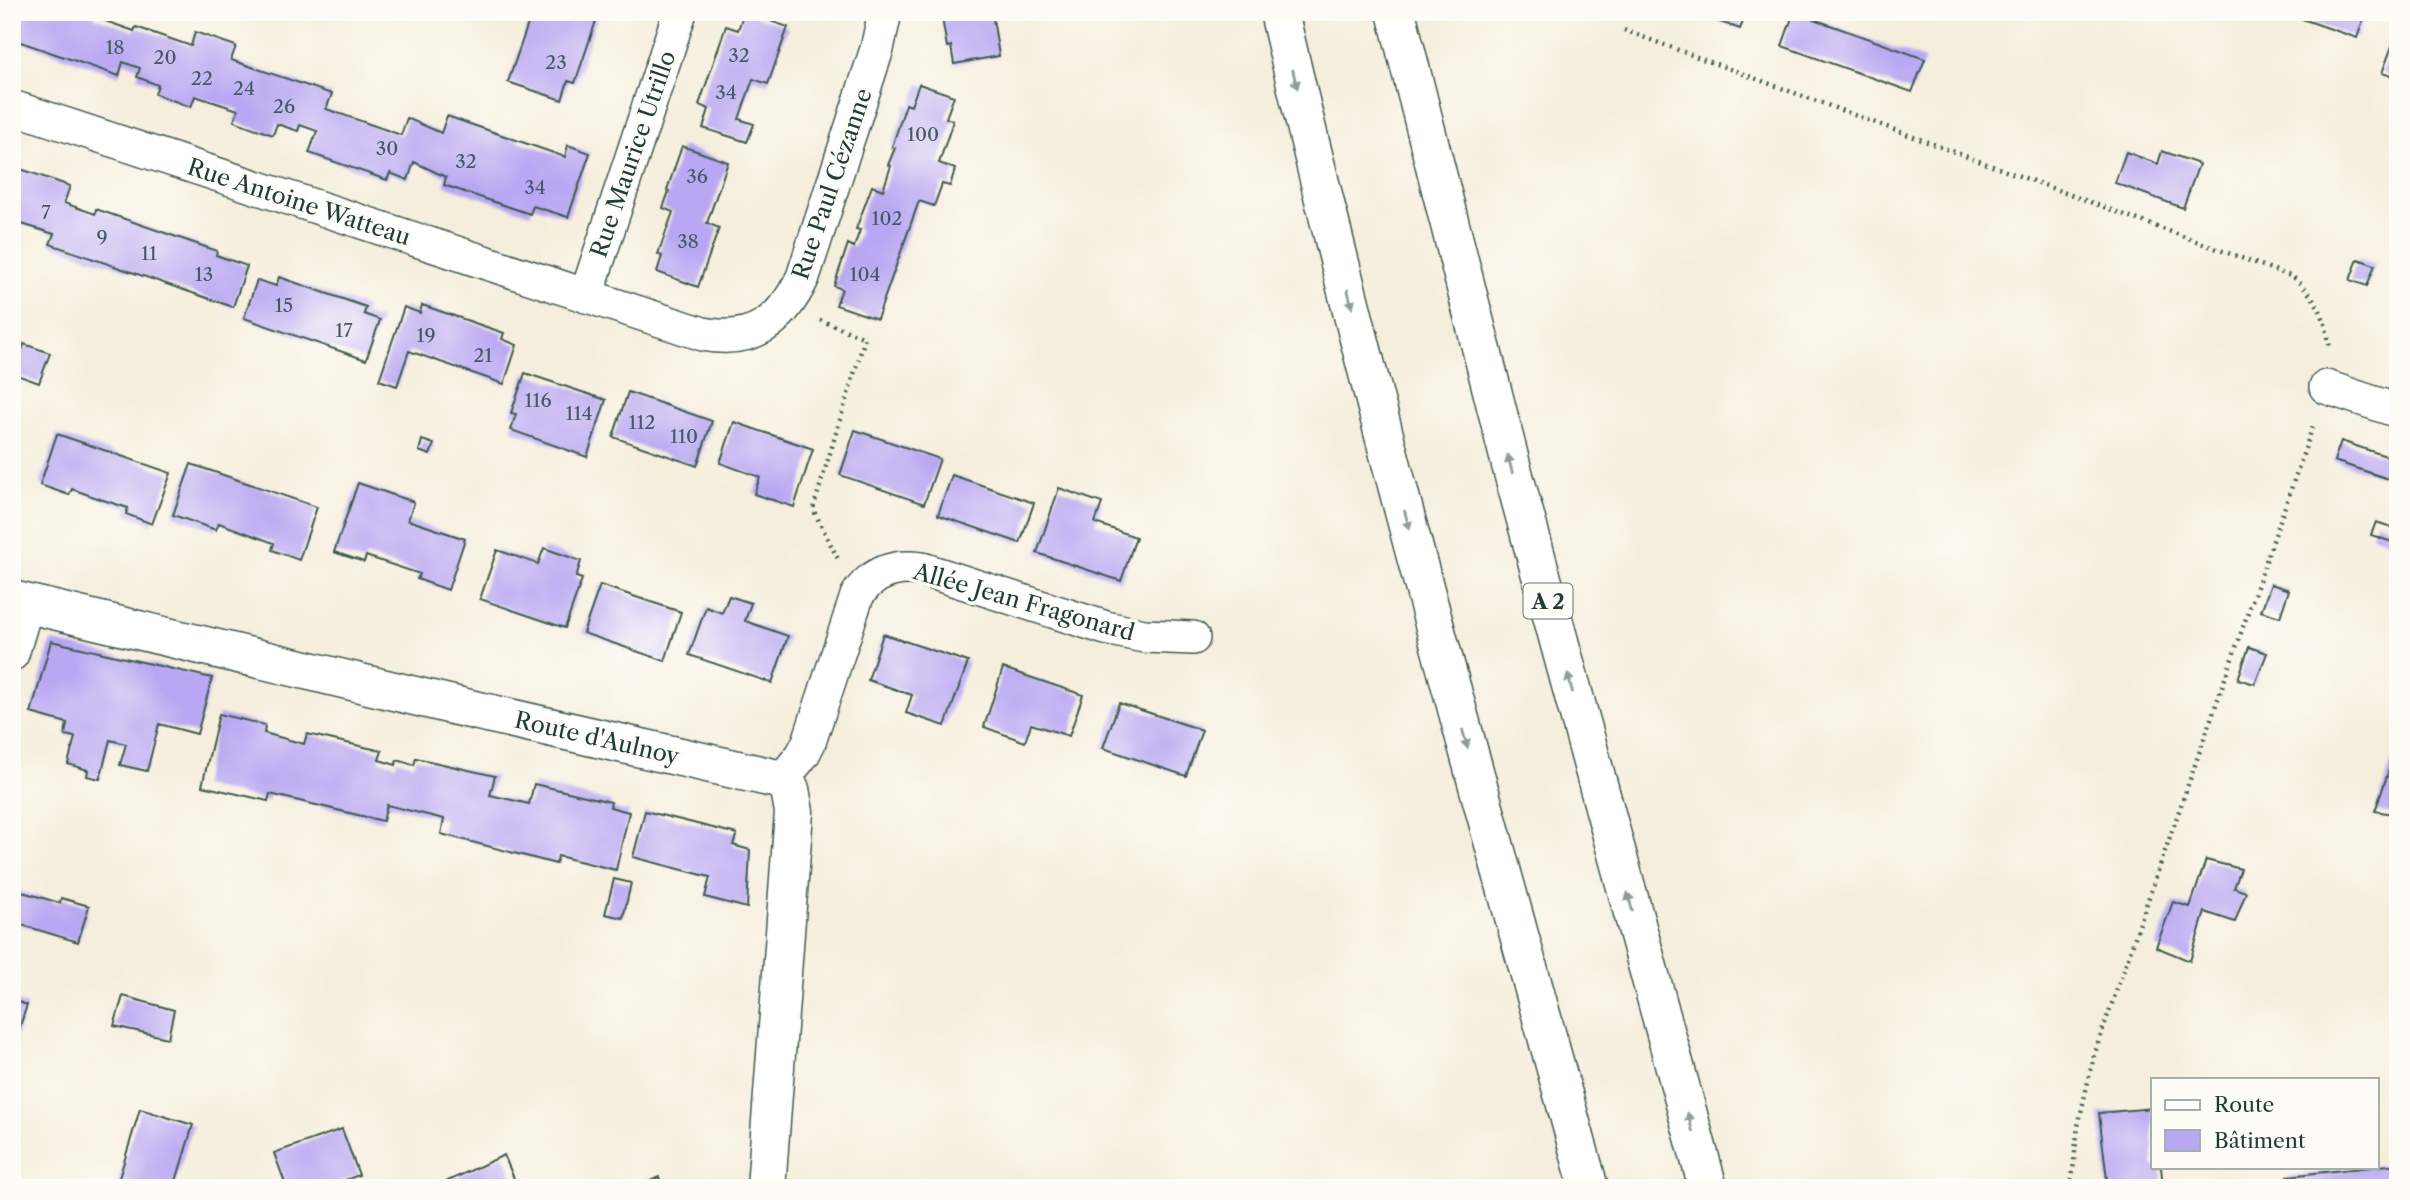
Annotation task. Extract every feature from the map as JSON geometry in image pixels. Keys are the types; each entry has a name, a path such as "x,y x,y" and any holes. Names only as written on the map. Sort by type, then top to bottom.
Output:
{"main road":[{"path":"1279,12 1361,347 1421,575 1589,1188"},
{"name":"A 2","path":"1396,12 1511,465 1708,1188"},
{"name":"Route d'Aulnoy","path":"20,602 782,780"},
{"path":"766,1188 794,812 789,789 782,780"}],"street":[{"name":"Rue Maurice Utrillo","path":"586,296 680,12"},
{"name":"Rue Paul Cézanne","path":"586,296 719,337 750,333 767,325 786,307 803,276 877,49 885,12"},
{"name":"Rue Antoine Watteau","path":"12,107 586,296"},
{"path":"2326,387 2398,411"},
{"name":"Allée Jean Fragonard","path":"782,780 809,742 857,596 872,578 883,572 909,567 922,569 1106,628 1144,636 1194,638"},
{"path":"12,654 20,602"}],"path":[{"path":"1624,30 2293,277 2311,293 2321,308 2330,350 2326,387 2094,1055 2078,1126 2071,1188"},
{"path":"786,307 865,338 813,509 857,596"}],"building":[{"path":"12,12 95,12 94,17 134,31 136,27 191,46 195,32 236,46 231,60 332,94 326,109 401,135 407,118 441,133 447,116 565,157 568,145 590,153 568,217 533,206 530,214 444,185 446,177 414,162 408,180 390,173 387,180 309,153 317,131 300,125 298,131 277,124 273,135 234,121 238,110 195,96 191,107 155,94 158,85 137,77 140,68 123,62 119,76 12,39"},
{"path":"546,12 599,12 575,83 568,81 562,100 508,82 530,18 543,22"},
{"path":"744,12 788,27 768,84 753,79 739,119 754,124 747,142 703,128 709,109 699,105 726,26 738,30"},
{"path":"941,12 992,12 999,56 954,64 951,46 947,47"},
{"path":"1692,12 1747,12 1740,29"},
{"path":"1794,12 1925,59 1912,92 1782,46"},
{"path":"2327,12 2340,17 2342,12 2366,12 2357,38 2285,13"},
{"path":"2394,41 2398,43 2398,57 2391,76 2382,73"},
{"path":"919,84 954,96 946,118 953,121 939,163 955,169 950,186 942,184 934,206 919,201 877,319 836,305 842,289 834,286 848,244 854,247 860,230 856,229 872,186 883,190 895,148 892,147 906,104 911,106"},
{"path":"682,146 728,162 707,223 719,228 698,287 657,272 662,256 658,254 673,212 663,208"},
{"path":"2162,151 2199,164 2183,208 2115,183 2126,152 2158,164"},
{"path":"12,166 70,186 64,203 95,214 96,209 217,251 216,255 247,266 233,307 50,244 54,234 12,221"},
{"path":"2358,259 2375,265 2367,286 2350,280"},
{"path":"279,277 366,307 364,314 380,320 366,360 244,318 257,280 276,286"},
{"path":"422,305 504,333 502,339 517,345 504,384 409,351 397,386 379,380 404,307 420,313"},
{"path":"24,344 50,353 39,383 14,374"},
{"path":"525,373 606,400 587,457 511,430 516,414 511,413"},
{"path":"628,392 712,421 697,466 613,437"},
{"path":"734,422 813,449 794,507 754,494 760,477 720,463"},
{"path":"855,430 940,459 924,504 840,475"},
{"path":"57,434 171,473 152,524 126,514 128,508 72,489 69,495 40,485"},
{"path":"422,440 434,444 430,455 419,451"},
{"path":"2341,441 2398,460 2398,482 2334,461"},
{"path":"191,464 317,507 299,560 272,550 274,543 219,523 216,530 173,515"},
{"path":"952,475 1034,503 1020,543 938,515"},
{"path":"358,483 414,502 408,520 465,539 448,590 417,579 420,574 366,556 364,562 334,552"},
{"path":"1059,488 1102,503 1095,523 1136,537 1121,581 1037,553"},
{"path":"2376,522 2398,529 2398,544 2371,535"},
{"path":"544,548 581,561 576,577 582,579 565,628 480,599 497,550 538,564"},
{"path":"2271,584 2289,590 2280,617 2261,611"},
{"path":"600,585 681,612 665,661 583,633"},
{"path":"729,596 751,603 745,621 788,636 772,683 689,655 706,607 722,613"},
{"path":"883,634 968,662 945,726 906,713 912,695 868,680"},
{"path":"51,641 212,678 197,734 159,724 147,771 120,765 126,744 110,740 100,779 87,776 88,770 68,764 75,737 65,735 67,723 31,713"},
{"path":"2249,647 2267,653 2255,684 2238,679"},
{"path":"1003,668 1083,695 1069,736 1031,724 1025,742 984,727"},
{"path":"1119,703 1202,730 1186,776 1103,748"},
{"path":"219,714 265,725 264,733 304,744 307,734 382,751 379,760 396,765 397,760 414,765 416,758 495,776 490,795 529,804 534,784 611,802 610,807 629,812 616,870 558,856 556,864 441,834 444,819 387,805 383,821 270,794 268,801 202,786"},
{"path":"2397,747 2398,815 2375,811"},
{"path":"645,811 737,834 733,845 750,850 747,908 705,897 710,877 633,857"},
{"path":"2398,848 2398,877 2391,876"},
{"path":"2206,860 2241,869 2234,888 2246,892 2235,922 2205,912 2190,961 2156,947 2173,902 2190,907"},
{"path":"614,879 631,883 623,918 605,914"},
{"path":"12,889 60,903 61,898 89,906 78,942 12,922"},
{"path":"123,996 174,1010 168,1038 114,1026"},
{"path":"12,1000 27,1005 17,1035 12,1034"},
{"path":"12,1082 18,1083 13,1101 12,1101"},
{"path":"2151,1108 2151,1168 2161,1168 2163,1188 2108,1188 2099,1113"},
{"path":"140,1109 193,1125 174,1188 116,1188"},
{"path":"342,1129 359,1175 325,1188 287,1188 274,1153"},
{"path":"504,1155 518,1188 433,1188"},
{"path":"2398,1164 2398,1188 2289,1188 2288,1176"},
{"path":"659,1177 664,1188 634,1188"}]}
